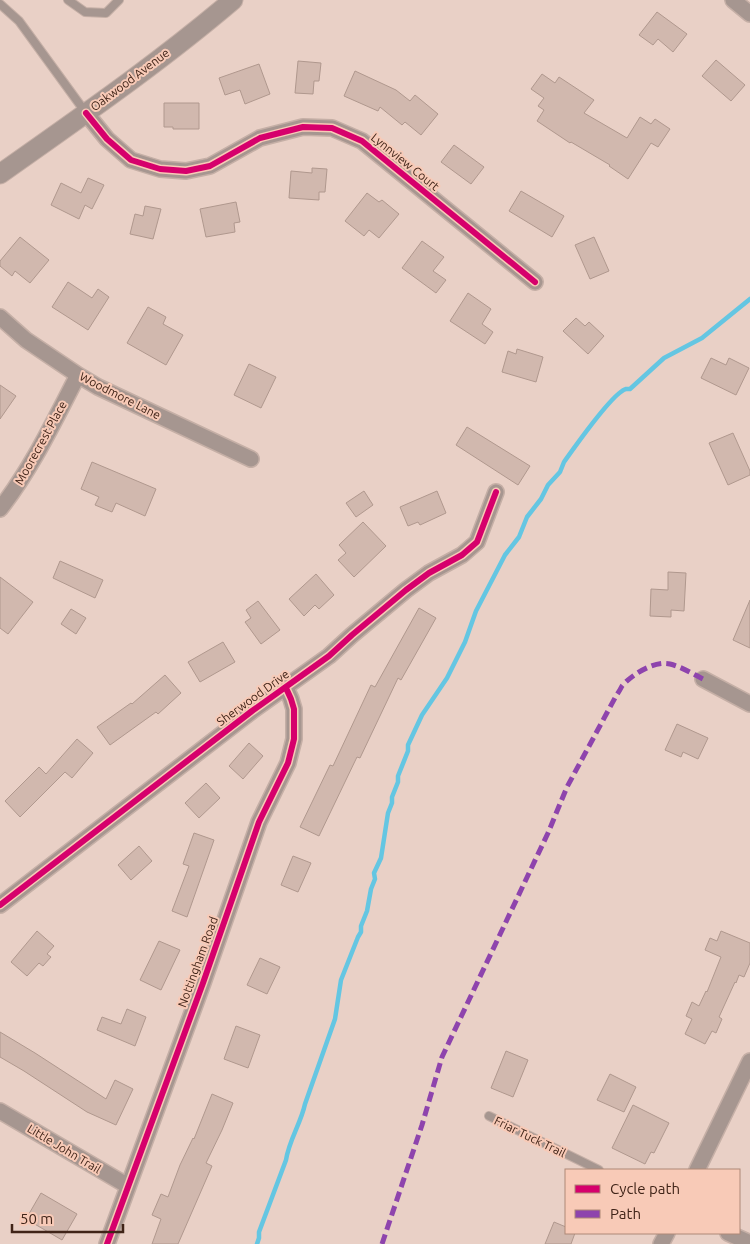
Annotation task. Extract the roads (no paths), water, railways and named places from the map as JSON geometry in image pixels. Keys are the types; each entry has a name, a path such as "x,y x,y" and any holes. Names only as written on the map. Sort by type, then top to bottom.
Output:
{"street":[{"name":"Oakwood Avenue","path":"0,174 199,29 233,0"},
{"path":"733,0 750,14"},
{"name":"Lynnview Court","path":"86,113 107,139 131,160 160,170 186,171 210,166 260,138 303,127 332,128 362,141 535,282"},
{"name":"Woodmore Lane","path":"0,317 26,340 98,387 251,459"},
{"name":"Moorecrest Place","path":"0,509 34,458 78,375"},
{"name":"Sherwood Drive","path":"0,905 252,711 329,656 406,590 430,573 462,555 477,542 496,492"},
{"path":"703,679 750,704"},
{"name":"Nottingham Road","path":"107,1244 260,822 288,763 294,739 294,709 286,688"},
{"path":"697,1169 750,1061"},
{"name":"Little John Trail","path":"0,1111 128,1186"},
{"path":"730,1234 750,1244"}],"lane":[{"path":"68,0 85,12 99,13 106,13 119,0"},
{"path":"0,4 19,21 86,113"},
{"name":"Friar Tuck Trail","path":"489,1116 597,1169"}],"waterway":[{"path":"257,1244 259,1232 335,1019 341,980 361,932 361,926 367,911 375,879 374,873 381,858 388,813 398,782 398,776 408,751 408,745 422,715 447,678 465,642 476,611 505,555 519,537 527,517 541,499 548,485 560,472 564,462 576,445 612,400 620,392 630,389 664,358 702,338 750,299"}]}
